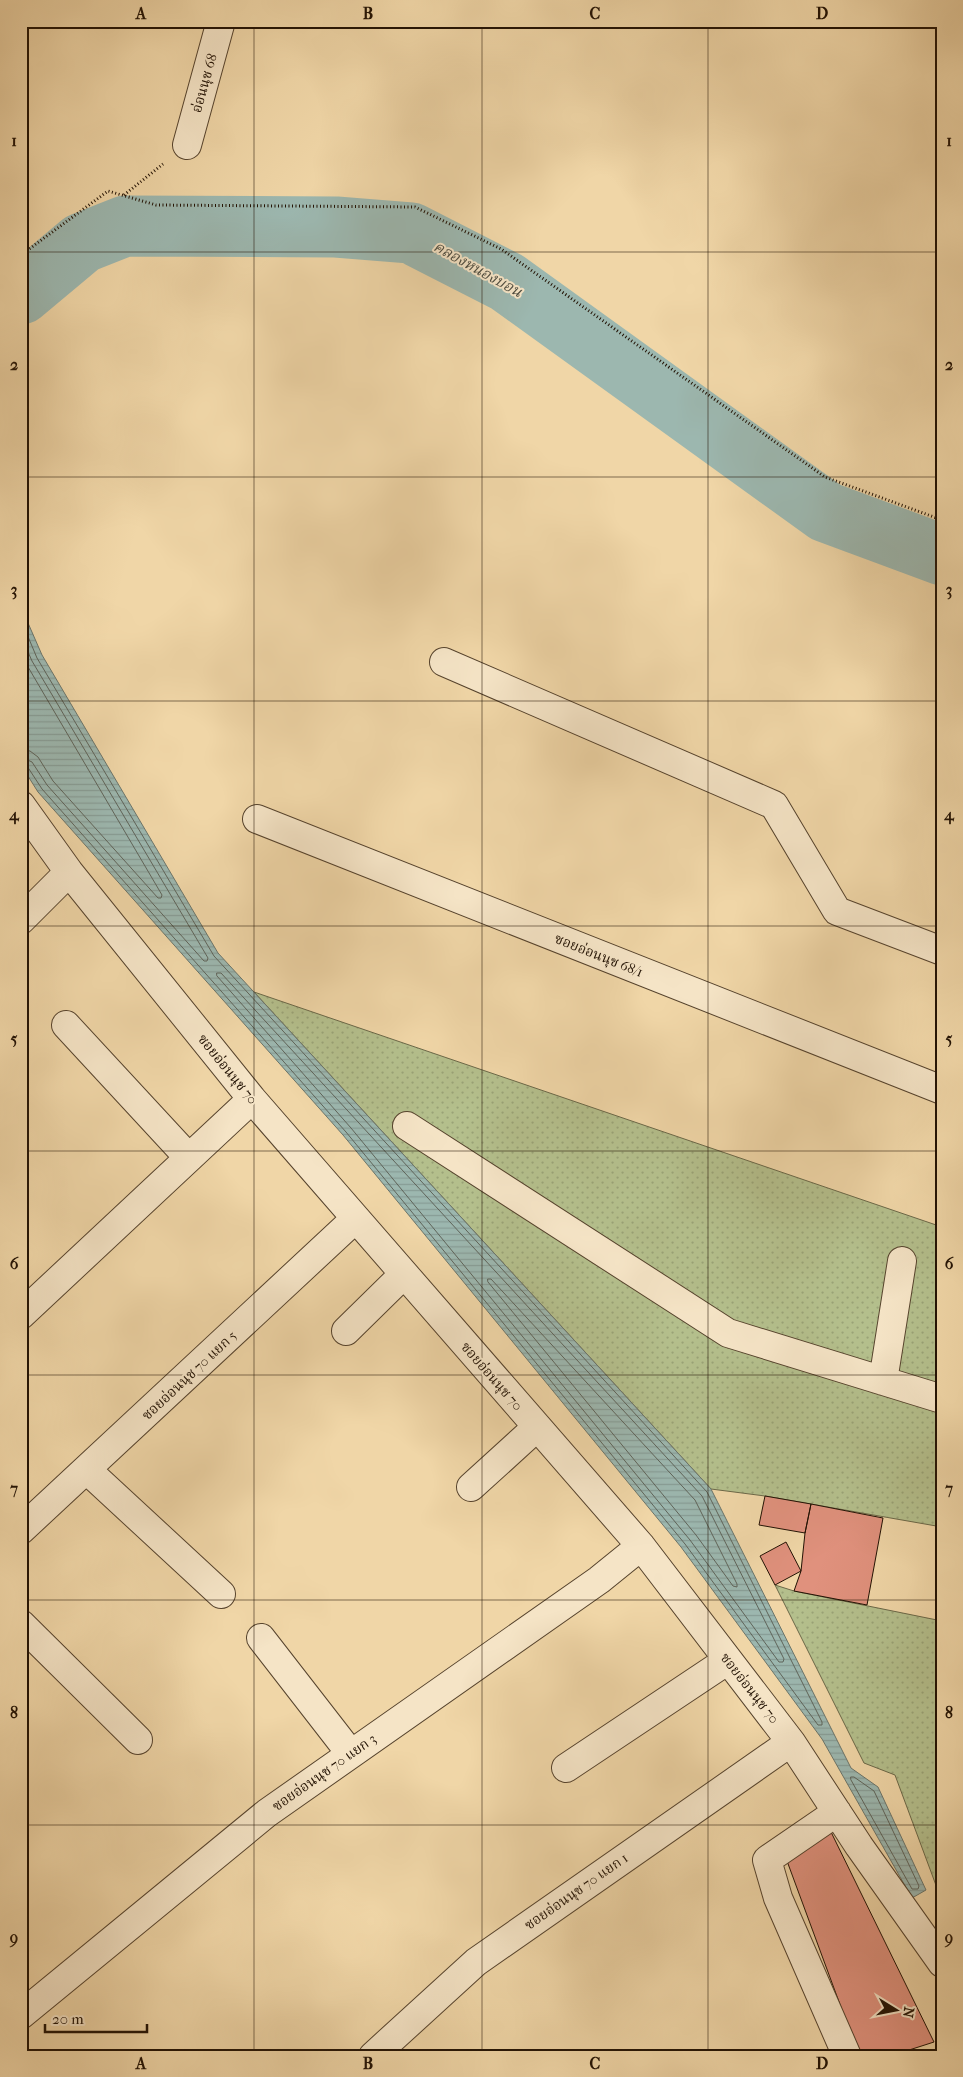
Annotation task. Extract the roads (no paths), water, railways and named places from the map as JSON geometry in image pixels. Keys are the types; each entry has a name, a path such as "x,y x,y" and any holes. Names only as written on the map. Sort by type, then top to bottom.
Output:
{"street":[{"name":"อ่อนนุช 68","path":"187,145 221,21"},
{"path":"444,662 774,805 837,910 942,951"},
{"name":"ซอยอ่อนนุช 70","path":"21,805 69,872 252,1099 403,1275 641,1546 791,1742 837,1812 942,1963"},
{"name":"ซอยอ่อนนุช 68/1","path":"257,819 942,1090"},
{"path":"21,920 69,872"},
{"path":"66,1025 189,1158"},
{"path":"21,1315 252,1099"},
{"path":"407,1126 728,1334 942,1398"},
{"name":"ซอยอ่อนนุช 70 แยก 5","path":"21,1530 355,1219"},
{"path":"883,1381 902,1261"},
{"path":"346,1331 403,1275"},
{"path":"471,1487 537,1427"},
{"path":"87,1470 221,1594"},
{"name":"ซอยอ่อนนุช 70 แยก 3","path":"21,2015 267,1813 599,1580 641,1546"},
{"path":"21,1624 138,1740"},
{"path":"261,1638 350,1754"},
{"path":"566,1768 728,1660"},
{"name":"ซอยอ่อนนุช 70 แยก 1","path":"373,2056 476,1962 791,1742"},
{"path":"837,1812 767,1860 778,1898 847,2056"}],"water":[{"path":"21,607 42,655 218,953 711,1489 851,1768 878,1787 926,1890 912,1898 822,1739 681,1547 343,1135 38,792 21,765"}],"waterway":[{"name":"คลองหนองบอน","path":"21,294 82,243 125,226 336,227 411,233 507,282 826,512 942,555"}]}
